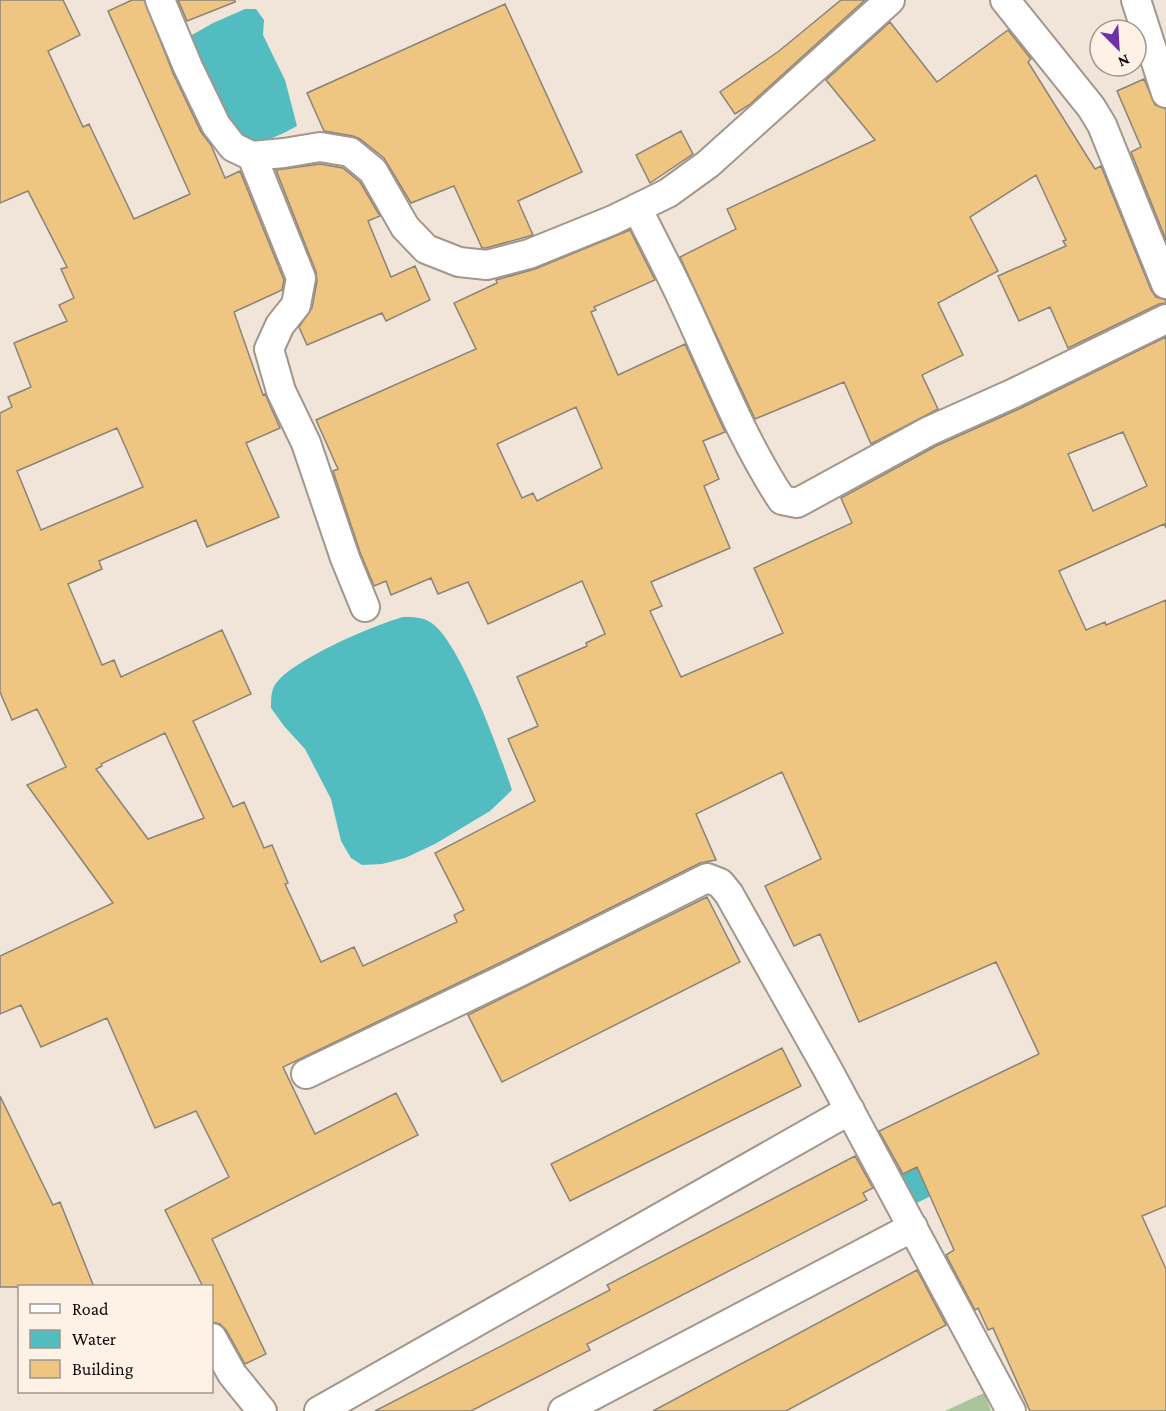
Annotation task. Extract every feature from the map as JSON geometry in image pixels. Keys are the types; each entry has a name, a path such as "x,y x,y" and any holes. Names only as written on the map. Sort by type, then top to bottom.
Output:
{"street":[{"path":"160,0 188,67 216,125 233,147 252,156 320,147 350,153 373,171 405,228 426,249 459,262 488,265 530,254 613,220 668,193 708,164 890,0"},
{"path":"1005,0 1097,116 1166,284"},
{"path":"1136,0 1166,93"},
{"path":"252,156 301,278 296,305 280,325 269,349 281,391 306,444 345,558 365,607"},
{"path":"637,208 682,296 718,378 766,476 782,500 797,503 929,431 1014,393 1166,319"},
{"path":"306,1074 517,973 707,878 720,883 729,894 850,1110 1011,1411"},
{"path":"319,1411 850,1110"},
{"path":"563,1411 913,1227"},
{"path":"213,1340 232,1374 262,1411"}],"green space":[{"path":"984,1393 991,1411 945,1411"}],"water":[{"path":"245,9 256,9 264,20 263,35 285,80 297,126 272,138 257,141 249,140 232,131 191,46 192,35"},
{"path":"403,617 421,618 430,622 441,632 454,650 478,699 512,790 490,811 435,844 405,858 382,864 362,865 351,858 341,841 331,799 305,749 271,708 272,693 280,679 311,657 353,636"}],"building":[{"path":"0,0 63,0 80,35 48,51 83,127 89,124 134,219 190,194 108,11 132,0 144,0 173,73 201,132 211,145 225,178 240,171 284,280 282,290 234,312 263,395 265,394 280,428 246,443 279,517 207,547 196,520 99,561 102,569 68,584 102,665 114,660 121,677 222,630 251,694 193,721 233,807 244,802 264,848 272,845 288,883 285,884 321,962 354,947 363,966 457,922 454,915 464,910 435,853 535,801 508,739 538,726 517,677 587,646 586,643 605,634 582,581 488,624 468,582 438,594 431,578 391,595 386,581 374,586 333,471 338,469 316,420 476,349 454,303 497,283 496,280 535,269 630,230 655,280 594,307 596,310 591,312 618,375 685,344 725,432 703,441 719,479 704,486 730,548 651,582 662,606 650,611 681,677 783,633 754,568 852,523 841,498 936,446 1021,408 1166,337 1166,528 1164,524 1059,571 1086,630 1105,622 1106,625 1166,600 1166,1206 1142,1216 1166,1269 1166,1411 1030,1411 993,1328 988,1330 978,1308 975,1310 946,1255 954,1250 917,1167 903,1174 879,1131 1039,1054 996,962 859,1022 820,934 794,946 765,886 821,859 782,772 696,814 716,860 700,863 510,958 283,1067 315,1134 396,1093 418,1135 212,1239 266,1354 245,1364 226,1330 220,1324 213,1322 213,1285 202,1285 165,1210 229,1177 196,1111 155,1128 107,1018 41,1047 21,1005 0,1014 0,956 113,903 27,785 66,767 37,709 12,720 0,692 0,413 12,407 8,397 31,387 14,343 67,321 59,305 74,298 61,269 67,267 28,191 0,203","holes":["576,407 602,468 537,501 533,493 522,498 497,444","117,428 143,487 41,530 17,471","1123,432 1147,486 1093,511 1068,454","165,733 204,818 148,839 96,769 102,766 101,764"]},
{"path":"178,0 235,0 235,2 187,21"},
{"path":"841,0 865,0 749,105 735,114 720,92 779,51"},
{"path":"505,4 582,172 518,201 533,235 482,248 454,186 411,203 384,158 360,139 324,131 307,93"},
{"path":"890,22 937,82 1008,30 1031,59 1028,62 1095,169 1101,166 1151,290 1156,297 1166,300 1166,303 1159,304 1068,348 1050,307 1019,321 998,276 1066,246 1063,241 1066,240 1036,175 970,217 998,271 938,303 963,355 922,375 938,409 871,444 844,382 755,419 680,257 736,229 727,209 875,140 826,80"},
{"path":"1144,79 1155,105 1166,109 1166,240 1131,152 1141,147 1117,91"},
{"path":"681,131 693,154 650,183 636,155"},
{"path":"320,164 343,168 360,182 380,216 368,221 391,277 415,266 430,300 386,321 382,313 307,345 299,327 312,308 317,281 316,272 276,170"},
{"path":"707,897 740,962 502,1082 468,1015"},
{"path":"782,1048 801,1086 570,1201 551,1164"},
{"path":"0,1096 53,1205 60,1202 93,1285 0,1287"},
{"path":"855,1156 873,1188 863,1193 867,1200 587,1344 590,1350 471,1411 375,1411 610,1290 607,1285"},
{"path":"917,1270 946,1325 786,1411 653,1411"}],"waterway":[{"path":"907,1186 971,1155"}]}
